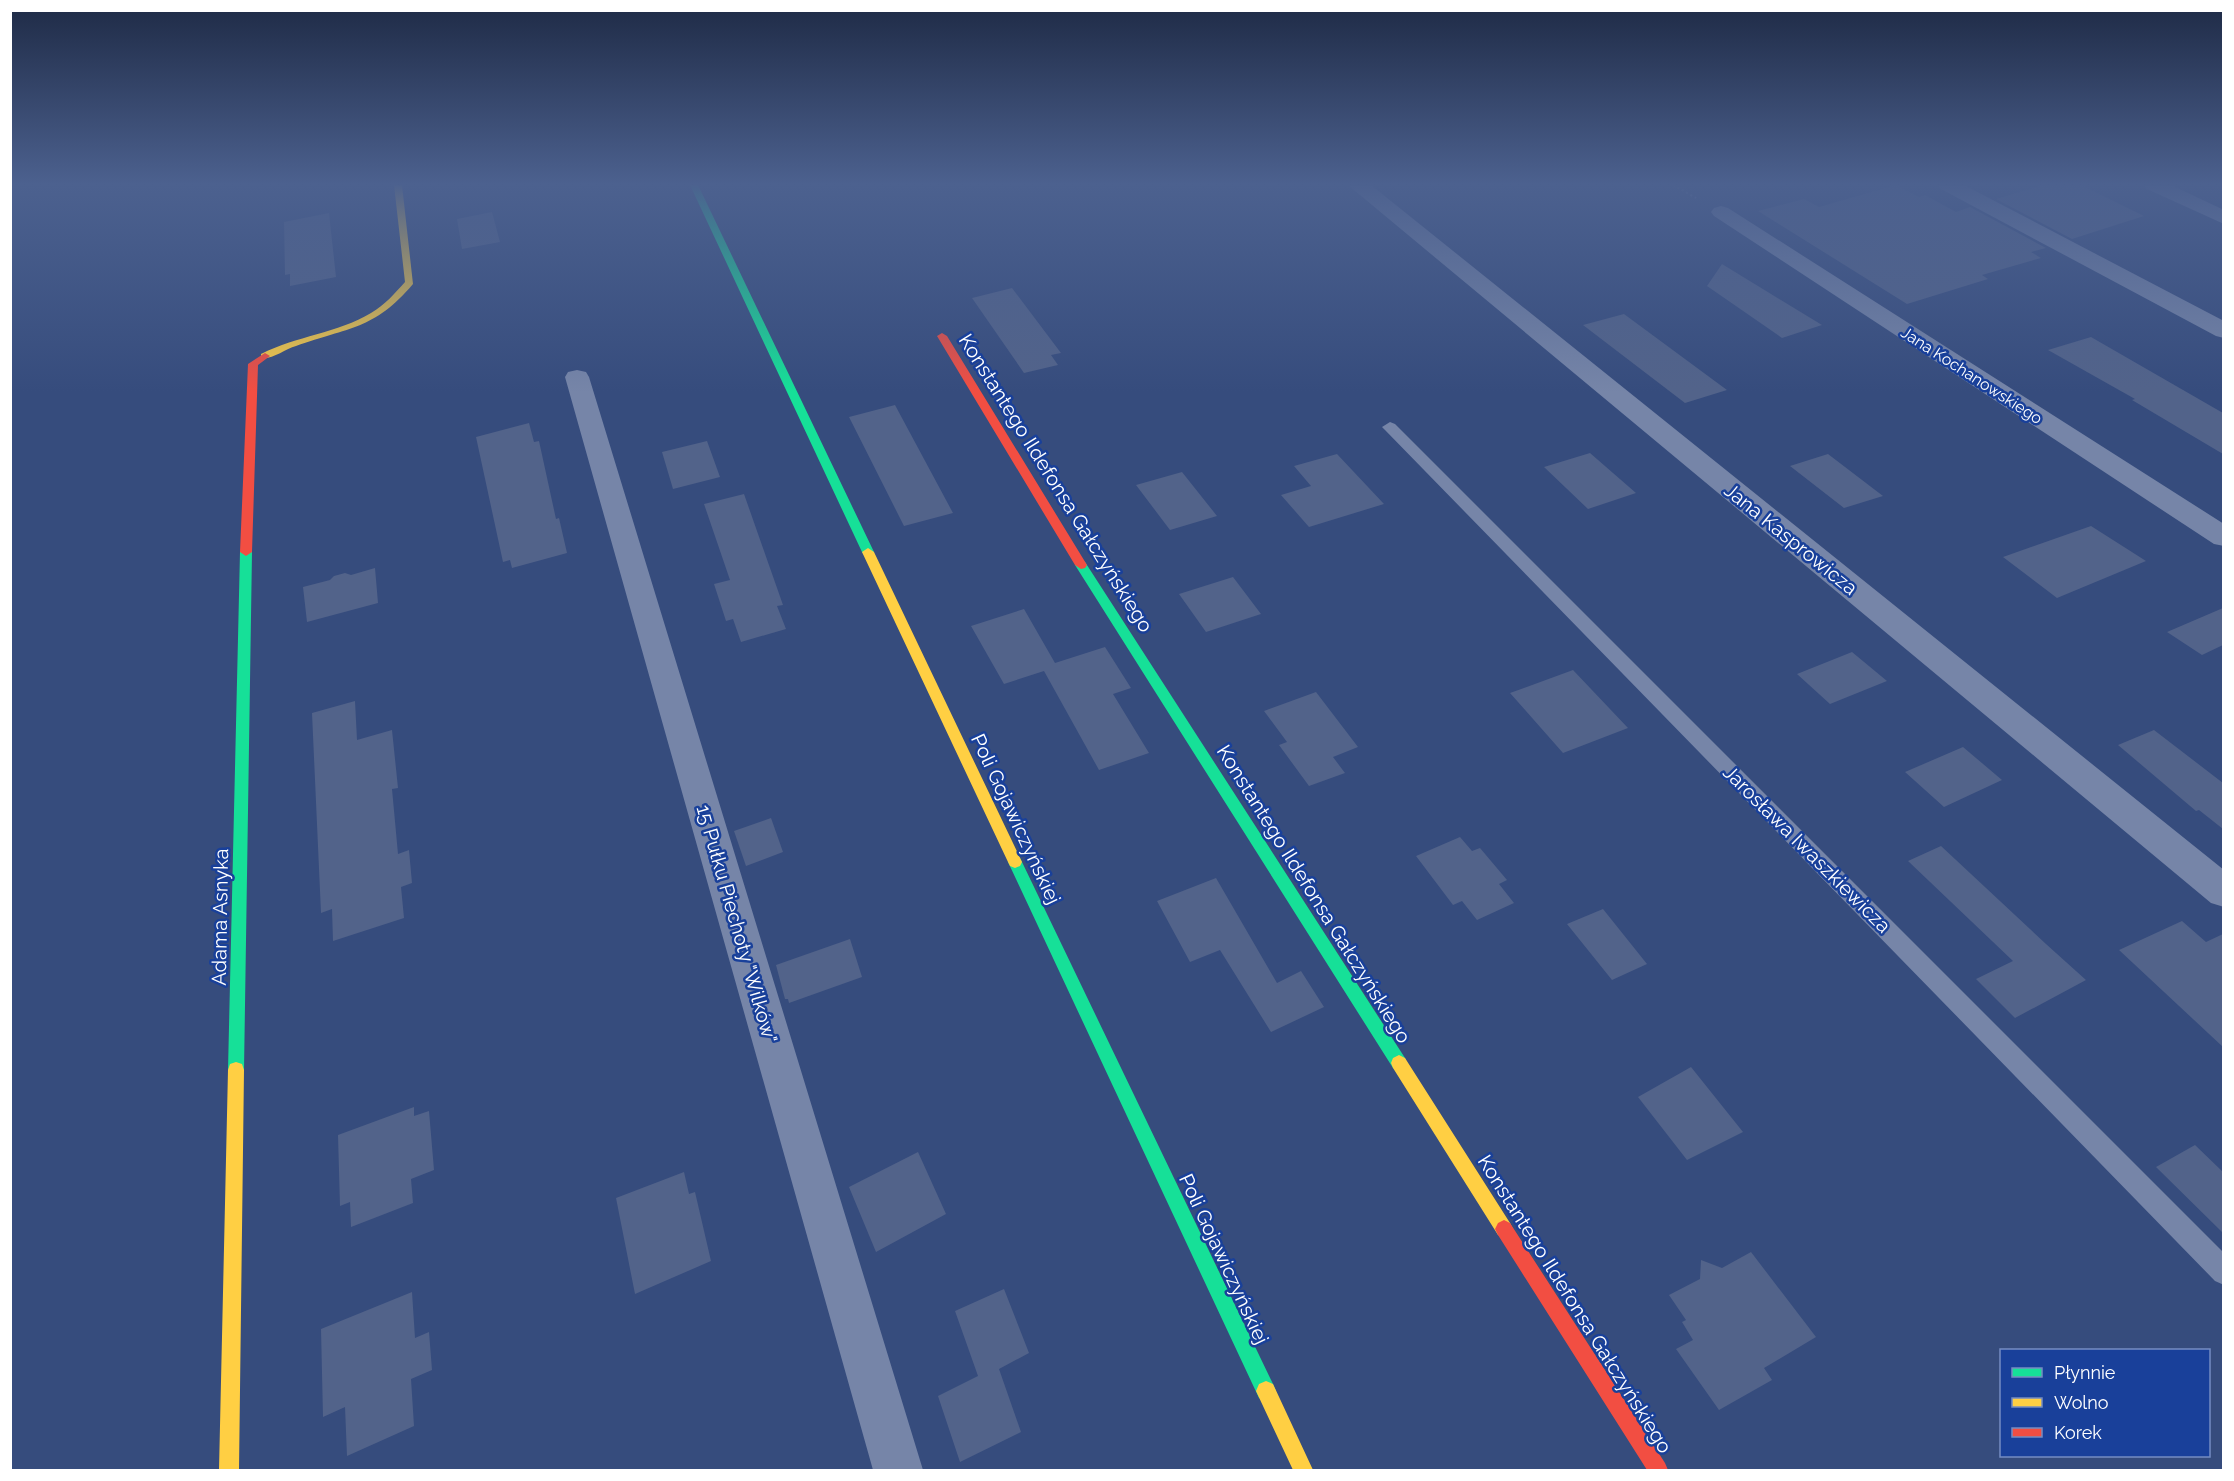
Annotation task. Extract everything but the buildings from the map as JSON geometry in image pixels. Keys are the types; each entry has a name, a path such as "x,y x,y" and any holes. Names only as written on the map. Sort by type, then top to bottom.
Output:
{"street":[{"name":"Adama Asnyka","path":"229,1470 247,489 253,364 282,345 368,319 393,302 410,282 407,254"},
{"name":"Poli Gojawiczyńskiej","path":"727,254 1303,1470"},
{"name":"Jana Kasprowicza","path":"1443,254 2223,892"},
{"name":"Jana Kochanowskiego","path":"1786,254 2223,537"},
{"path":"2078,254 2223,331"},
{"name":"Konstantego Ildefonsa Gałczyńskiego","path":"942,336 1052,518 1658,1470"},
{"name":"15 Pułku Piechoty \"Wilków\"","path":"577,377 898,1470"}],"lane":[{"name":"Jarosława Iwaszkiewicza","path":"1390,427 2223,1272"}],"traffic: fast":[{"path":"727,254 868,552"},
{"path":"236,1070 246,552"},
{"path":"1081,565 1399,1063"},
{"path":"1015,862 1266,1391"}],"traffic: slow":[{"path":"265,356 290,344 342,329 374,316 396,298 410,282 407,254"},
{"path":"868,552 1015,862"},
{"path":"1399,1063 1504,1229"},
{"path":"229,1470 236,1070"},
{"path":"1266,1391 1303,1470"}],"traffic: jam":[{"path":"942,336 1081,565"},
{"path":"246,552 253,364 265,356"},
{"path":"1504,1229 1658,1470"}]}
